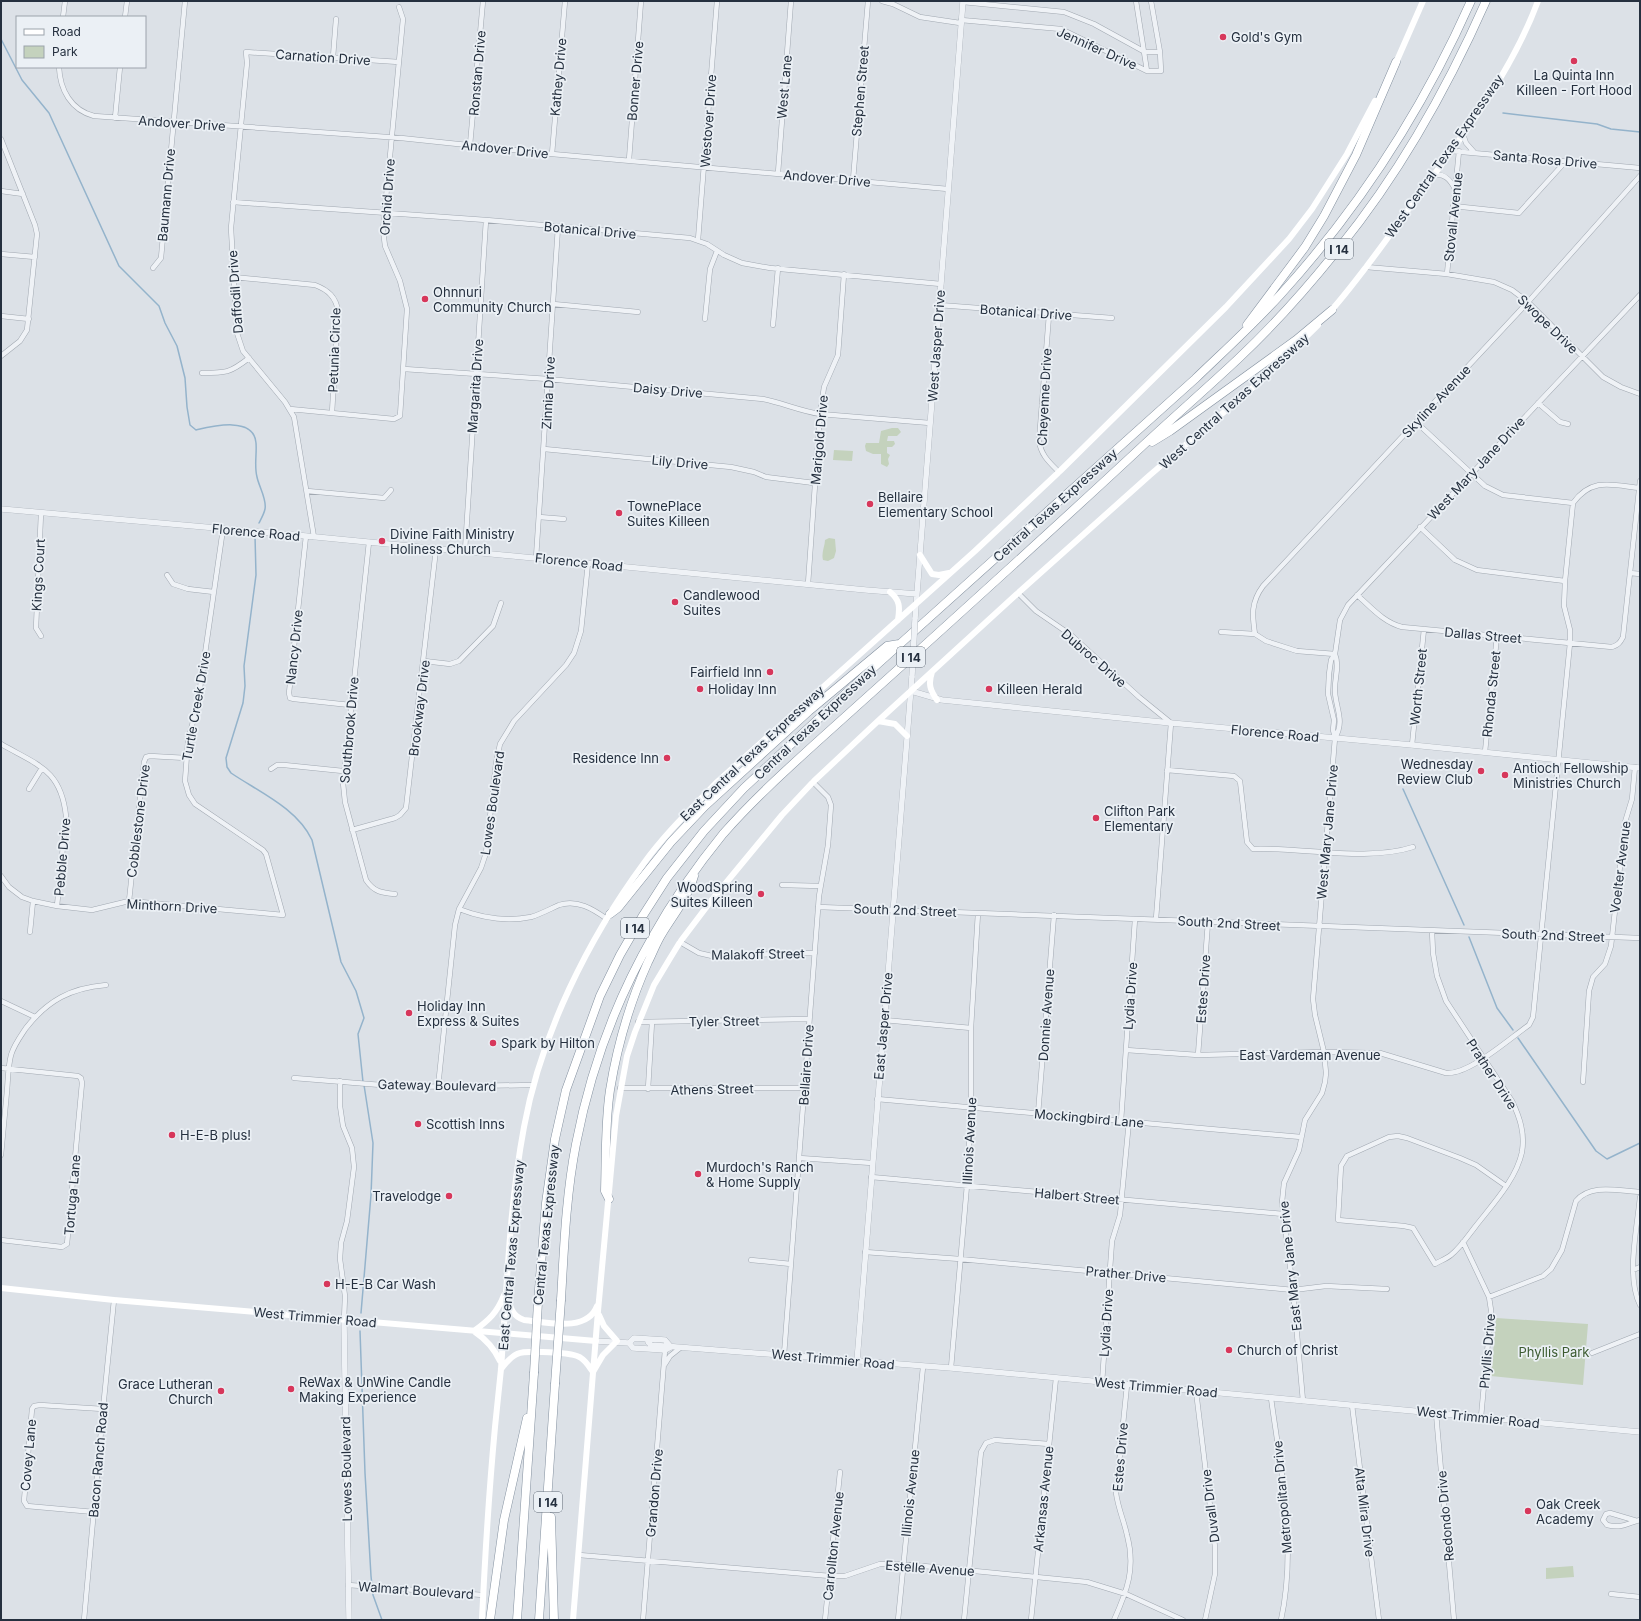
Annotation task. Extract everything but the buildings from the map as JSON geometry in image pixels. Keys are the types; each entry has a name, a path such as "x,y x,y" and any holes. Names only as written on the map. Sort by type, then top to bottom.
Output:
{"highway":[{"name":"Central Texas Expressway","path":"517,1620 538,1302 546,1203 555,1139 566,1090 583,1040 600,996 620,955 656,894 704,831 744,788 900,644 1242,335 1281,294 1324,245 1366,189 1396,144 1437,73 1471,1"},
{"name":"Central Texas Expressway","path":"539,1620 567,1203 575,1145 590,1084 610,1024 627,985 651,938 695,869 724,834 784,772 1071,514 1237,360 1265,333 1299,296 1340,247 1377,198 1409,150 1447,84 1486,1"},
{"path":"1242,335 1251,318 1277,287 1305,247 1327,210 1363,140 1396,62"},
{"path":"1135,453 1170,432 1296,340 1332,310"},
{"path":"609,916 618,908 671,842 705,806 809,712 888,646 900,644"},
{"path":"609,1200 605,1191 607,1133 610,1091 619,1048 633,1000 648,963 662,933 691,887 695,869"},
{"path":"490,1620 504,1520 532,1398"},
{"path":"548,1494 551,1504 554,1620"}],"main road":[{"path":"916,603 1059,472 1226,307 1289,239 1321,196 1347,155 1396,62 1423,1"},
{"path":"1534,12 1535,1"},
{"name":"West Central Texas Expressway","path":"911,691 1150,475 1280,363 1313,331 1332,310 1366,267 1484,104 1515,55 1538,1"},
{"path":"920,556 932,574 939,575 950,572"},
{"path":"890,592 897,597 900,604 898,620"},
{"name":"East Central Texas Expressway","path":"482,1620 494,1435 515,1184 524,1127 533,1085 545,1048 567,994 609,916 645,862 679,821 716,783 916,603"},
{"path":"932,672 929,681 930,687 937,700"},
{"path":"573,1620 598,1310 616,1116 627,1056 638,1022 654,986 680,942 711,900 782,815 813,782 911,691"},
{"path":"878,721 896,724 907,736"},
{"name":"West Trimmier Road","path":"1,1288 114,1300 596,1341"},
{"path":"506,1290 511,1310 518,1318 524,1320 571,1324 581,1322 590,1317 594,1312 599,1299"},
{"path":"501,1362 496,1351 489,1342 474,1331 497,1312 506,1290"},
{"path":"593,1372 603,1355 617,1341 604,1326 598,1310"},
{"path":"500,1371 507,1360 516,1354 525,1352 573,1354 582,1358 593,1372"}],"street":[{"path":"63,16 65,1"},
{"path":"125,16 127,1"},
{"name":"Baumann Drive","path":"154,268 160,258 186,1"},
{"name":"Ronstan Drive","path":"470,146 483,1"},
{"name":"Kathey Drive","path":"552,154 565,1"},
{"name":"Bonner Drive","path":"628,160 641,1"},
{"name":"Westover Drive","path":"698,240 717,1"},
{"name":"West Lane","path":"778,174 792,1"},
{"name":"Stephen Street","path":"853,180 868,1"},
{"name":"Jennifer Drive","path":"882,1 893,4 920,17 1061,29 1147,71 1161,71 1160,52 1145,52 1094,24 1064,12 963,1"},
{"name":"West Jasper Drive","path":"911,691 916,603 940,284 963,1"},
{"path":"1136,1 1147,71"},
{"path":"1151,1 1160,52"},
{"name":"Orchid Drive","path":"290,409 394,419 400,416 407,310 400,281 385,246 383,230 403,19 399,7"},
{"path":"333,57 336,19"},
{"name":"Carnation Drive","path":"246,52 399,62"},
{"name":"Daffodil Drive","path":"246,52 247,63 231,228 237,333 241,346 249,358 290,409 294,417 314,537"},
{"name":"Andover Drive","path":"59,68 63,88 68,98 82,112 94,116 392,138 552,154 948,189"},
{"path":"115,118 120,68"},
{"path":"1463,134 1466,143 1474,152"},
{"path":"1,139 35,225 37,234 29,319 24,338 1,356"},
{"name":"Santa Rosa Drive","path":"1451,151 1640,168"},
{"name":"Stovall Avenue","path":"1366,267 1447,274 1459,151"},
{"path":"1453,206 1519,212 1566,161"},
{"path":"1433,175 1439,174 1444,176 1451,181 1455,190"},
{"name":"Skyline Avenue","path":"1255,634 1253,610 1256,596 1528,302 1640,176"},
{"path":"1,191 23,194"},
{"name":"Botanical Drive","path":"233,202 385,212 690,238 698,240 742,263 940,284"},
{"name":"Margarita Drive","path":"465,552 486,220"},
{"name":"Zinnia Drive","path":"536,558 558,227"},
{"path":"705,319 710,268 717,251"},
{"path":"1,254 35,257"},
{"path":"773,325 778,268"},
{"name":"Marigold Drive","path":"808,584 814,483 822,393 838,355 844,274"},
{"name":"Swope Drive","path":"1447,274 1494,282 1512,290 1528,302 1603,377 1621,387 1640,394"},
{"name":"Petunia Circle","path":"233,277 315,285 325,289 333,297 338,311 332,413"},
{"name":"West Mary Jane Drive","path":"1336,738 1332,730 1334,720 1328,694 1331,660 1335,654 1340,620 1348,605 1581,356 1639,297"},
{"path":"553,304 638,312"},
{"name":"Botanical Drive","path":"939,305 1049,315 1112,318"},
{"name":"Cheyenne Drive","path":"1049,315 1039,441 1044,458 1059,472"},
{"path":"1,316 29,319"},
{"path":"202,373 229,371 249,358"},
{"name":"Daisy Drive","path":"404,369 548,379 763,399 779,402 804,412 930,423"},
{"path":"1538,402 1560,422 1568,424"},
{"path":"1416,422 1485,486 1503,495 1573,503 1586,489 1593,486 1603,484 1640,488"},
{"name":"Lily Drive","path":"544,449 732,467 750,471 766,477 814,483"},
{"path":"1640,481 1630,573 1640,574"},
{"path":"307,491 384,498 391,490"},
{"name":"East Vardeman Avenue","path":"1126,1050 1198,1055 1324,1052 1380,1053 1452,1074 1460,1072 1483,1058 1529,1025 1531,1021 1570,643 1570,630 1564,606 1573,503"},
{"name":"Florence Road","path":"1,510 306,536 917,594"},
{"name":"Kings Court","path":"41,513 36,628 41,636"},
{"path":"539,518 564,519"},
{"path":"1420,527 1455,560 1477,570 1565,581"},
{"name":"Turtle Creek Drive","path":"223,529 198,702 188,741 185,781 189,795 195,804 263,850 268,859 283,915"},
{"name":"Nancy Drive","path":"306,536 289,693 290,698 294,700 350,705"},
{"name":"Southbrook Drive","path":"369,542 350,705 343,783 345,802 366,880 374,890 382,893 395,894"},
{"name":"Brookway Drive","path":"352,830 395,818 404,812 406,808 436,549"},
{"name":"Lowes Boulevard","path":"438,1087 454,934 459,909 481,868 486,853 496,763 500,744 514,720 566,664 574,653 581,631 588,563"},
{"name":"Dallas Street","path":"1357,595 1382,618 1394,625 1612,647 1619,643 1623,637 1630,573"},
{"path":"167,575 173,584 188,589 214,592"},
{"name":"Dubroc Drive","path":"1018,593 1036,611 1071,635 1170,723"},
{"path":"424,661 450,664 459,661 493,626 501,603"},
{"name":"Worth Street","path":"1412,744 1424,629"},
{"path":"1221,632 1255,634 1266,641 1297,651 1335,654"},
{"name":"Rhonda Street","path":"1485,752 1497,636"},
{"name":"West Mary Jane Drive","path":"1320,926 1325,852 1336,738 1339,732 1340,721 1340,711 1335,693 1338,661 1335,654"},
{"name":"Florence Road","path":"911,691 937,700 1170,723 1412,744 1638,767"},
{"name":"East Jasper Drive","path":"857,1361 911,691"},
{"path":"1328,694 1335,693"},
{"path":"1156,919 1170,723"},
{"name":"Pebble Drive","path":"1,744 42,768 52,776 59,786 65,802 66,816 57,906"},
{"name":"Cobblestone Drive","path":"129,901 144,762 146,757 150,756 186,758"},
{"path":"271,769 277,765 284,765 343,771"},
{"name":"Voelter Avenue","path":"1583,1082 1588,991 1593,978 1605,964 1609,955 1625,822 1632,799 1638,767"},
{"path":"29,789 42,768"},
{"path":"1167,770 1234,776 1238,778 1240,781 1248,842 1253,849 1367,854 1401,851 1413,847"},
{"name":"Bellaire Drive","path":"784,1355 818,906 820,886 828,845 831,805 828,797 813,782"},
{"name":"Minthorn Drive","path":"1,876 15,892 33,901 57,906 92,910 129,901 283,915"},
{"path":"782,885 820,886"},
{"path":"30,932 33,901"},
{"path":"459,909 485,918 516,918 531,916 565,904 578,904 609,916"},
{"name":"South 2nd Street","path":"818,906 1640,938"},
{"name":"Illinois Avenue","path":"951,1368 967,1185 971,1107 971,1028 978,913"},
{"name":"Donnie Avenue","path":"1038,1114 1054,915"},
{"name":"Lydia Drive","path":"1121,1121 1135,919"},
{"name":"Estes Drive","path":"1198,1055 1208,922"},
{"name":"East Mary Jane Drive","path":"1303,1401 1293,1290 1282,1202 1284,1183 1299,1150 1305,1120 1322,1093 1325,1082 1326,1073 1324,1052 1315,1015 1313,999 1320,926"},
{"name":"Prather Drive","path":"1432,930 1433,953 1440,986 1451,1011 1512,1101 1522,1125 1522,1152 1518,1165 1506,1186 1463,1242 1452,1255 1435,1264 1413,1228 1338,1220 1341,1166 1343,1161 1347,1156 1389,1137 1398,1136 1407,1138 1460,1158 1476,1165 1506,1186"},
{"name":"Malakoff Street","path":"680,942 699,953 712,956 815,953"},
{"path":"1,1155 9,1068 11,1054 17,1040 35,1017 53,1001 72,992 89,987 106,985"},
{"path":"1,1001 35,1017"},
{"name":"Tyler Street","path":"638,1022 809,1019"},
{"path":"884,1020 971,1028"},
{"path":"648,1089 652,1022"},
{"path":"1,1068 9,1068"},
{"name":"Tortuga Lane","path":"1,1240 62,1247 68,1243 82,1082 81,1078 78,1076 9,1068"},
{"name":"Gateway Boulevard","path":"294,1078 406,1087 533,1085"},
{"name":"Lowes Boulevard","path":"340,1082 340,1106 343,1126 352,1148 354,1167 347,1221 341,1243 340,1259 345,1296 344,1320 349,1620"},
{"name":"Athens Street","path":"620,1088 805,1088"},
{"name":"Mockingbird Lane","path":"877,1099 1301,1137"},
{"name":"Lydia Drive","path":"1102,1383 1112,1241 1120,1215 1129,1121"},
{"path":"799,1158 872,1163"},
{"name":"Halbert Street","path":"871,1177 1283,1214"},
{"path":"1489,1297 1543,1276 1551,1269 1562,1250 1576,1201 1581,1195 1594,1189 1640,1192"},
{"path":"1640,1197 1633,1270 1634,1291 1640,1305"},
{"name":"Phyllis Drive","path":"1463,1242 1489,1297 1491,1310 1481,1417"},
{"name":"Prather Drive","path":"865,1252 1109,1272 1293,1290 1326,1286 1387,1289"},
{"path":"751,1260 791,1264"},
{"path":"1633,1270 1640,1267"},
{"name":"Bacon Ranch Road","path":"84,1620 114,1300"},
{"path":"1592,1352 1640,1334"},
{"name":"West Trimmier Road","path":"629,1343 634,1338 665,1340 671,1347 680,1348 951,1368 1640,1432"},
{"name":"West Trimmier Road","path":"596,1341 617,1341 629,1343 633,1348 665,1350"},
{"path":"665,1350 671,1347"},
{"path":"664,1366 670,1356 680,1348"},
{"name":"Grandon Drive","path":"643,1620 665,1350"},
{"name":"Illinois Avenue","path":"898,1620 923,1367"},
{"name":"Arkansas Avenue","path":"1031,1620 1056,1378"},
{"name":"Estes Drive","path":"1114,1620 1126,1594 1130,1570 1128,1536 1117,1502 1116,1493 1127,1385"},
{"name":"Duvall Drive","path":"1196,1391 1215,1547 1215,1574 1205,1620"},
{"name":"Metropolitan Drive","path":"1271,1398 1288,1537 1287,1583 1281,1620"},
{"name":"Covey Lane","path":"94,1512 27,1506 24,1501 26,1473 32,1409 34,1406 40,1405 103,1410"},
{"name":"Alta Mira Drive","path":"1352,1405 1379,1620"},
{"name":"Redondo Drive","path":"1436,1413 1454,1620"},
{"path":"964,1620 981,1452 986,1443 995,1440 1049,1444"},
{"name":"Carrollton Avenue","path":"825,1620 840,1472"},
{"path":"1610,1513 1638,1520 1632,1524 1618,1526 1607,1525 1603,1520 1606,1514 1610,1513"},
{"name":"Estelle Avenue","path":"579,1555 830,1576 845,1576 880,1564 903,1564 1035,1576 1088,1582 1126,1594 1183,1620"},
{"name":"Walmart Boulevard","path":"348,1585 484,1595"},
{"path":"1612,1594 1640,1597"}],"green space":[{"path":"898,428 901,432 897,436 888,436 887,441 894,441 895,444 892,447 887,447 887,453 890,455 888,459 889,464 887,467 881,464 881,454 873,454 866,451 865,446 866,443 879,443 881,431"},
{"path":"834,450 853,451 852,461 833,460"},
{"path":"829,538 835,539 836,551 834,558 828,561 823,560 822,555 825,540"},
{"name":"Phyllis Park","path":"1496,1318 1588,1324 1583,1385 1491,1376"},
{"path":"1573,1566 1574,1577 1546,1579 1546,1568"}],"waterway":[{"path":"1,39 22,80 49,113 119,266 159,306 165,323 177,346 185,378 190,425 196,430 222,425 241,426 248,429 254,435 256,443 256,473 264,497 265,505 264,513 259,523"},
{"path":"1503,113 1597,124 1611,129 1640,132"},
{"path":"255,536 256,575 244,666 245,686 243,703 226,758 227,767 231,773 265,794 287,810 297,819 312,840 341,962 356,991 364,1018 358,1034 363,1082"},
{"path":"1403,789 1464,925"},
{"path":"1469,937 1497,1008 1513,1030"},
{"path":"1518,1038 1596,1151 1607,1159 1640,1143"},
{"path":"361,1313 371,1195 373,1143 364,1085"},
{"path":"360,1331 365,1473 371,1576 373,1595 382,1620"}],"place":[{"name":"Gold's Gym","path":"1223,37"},
{"name":"La Quinta Inn Killeen - Fort Hood","path":"1574,61"},
{"name":"Ohnnuri Community Church","path":"425,299"},
{"name":"Bellaire Elementary School","path":"870,504"},
{"name":"TownePlace Suites Killeen","path":"619,513"},
{"name":"Divine Faith Ministry Holiness Church","path":"382,541"},
{"name":"Candlewood Suites","path":"675,602"},
{"name":"Fairfield Inn","path":"770,672"},
{"name":"Holiday Inn","path":"700,689"},
{"name":"Killeen Herald","path":"989,689"},
{"name":"Residence Inn","path":"667,758"},
{"name":"Wednesday Review Club","path":"1481,771"},
{"name":"Antioch Fellowship Ministries Church","path":"1505,775"},
{"name":"Clifton Park Elementary","path":"1096,818"},
{"name":"WoodSpring Suites Killeen","path":"761,894"},
{"name":"Holiday Inn Express & Suites","path":"409,1013"},
{"name":"Spark by Hilton","path":"493,1043"},
{"name":"Scottish Inns","path":"418,1124"},
{"name":"H-E-B plus!","path":"172,1135"},
{"name":"Murdoch's Ranch & Home Supply","path":"698,1174"},
{"name":"Travelodge","path":"449,1196"},
{"name":"H-E-B Car Wash","path":"327,1284"},
{"name":"Church of Christ","path":"1229,1350"},
{"name":"ReWax & UnWine Candle Making Experience","path":"291,1389"},
{"name":"Grace Lutheran Church","path":"221,1391"},
{"name":"Oak Creek Academy","path":"1528,1511"}]}
